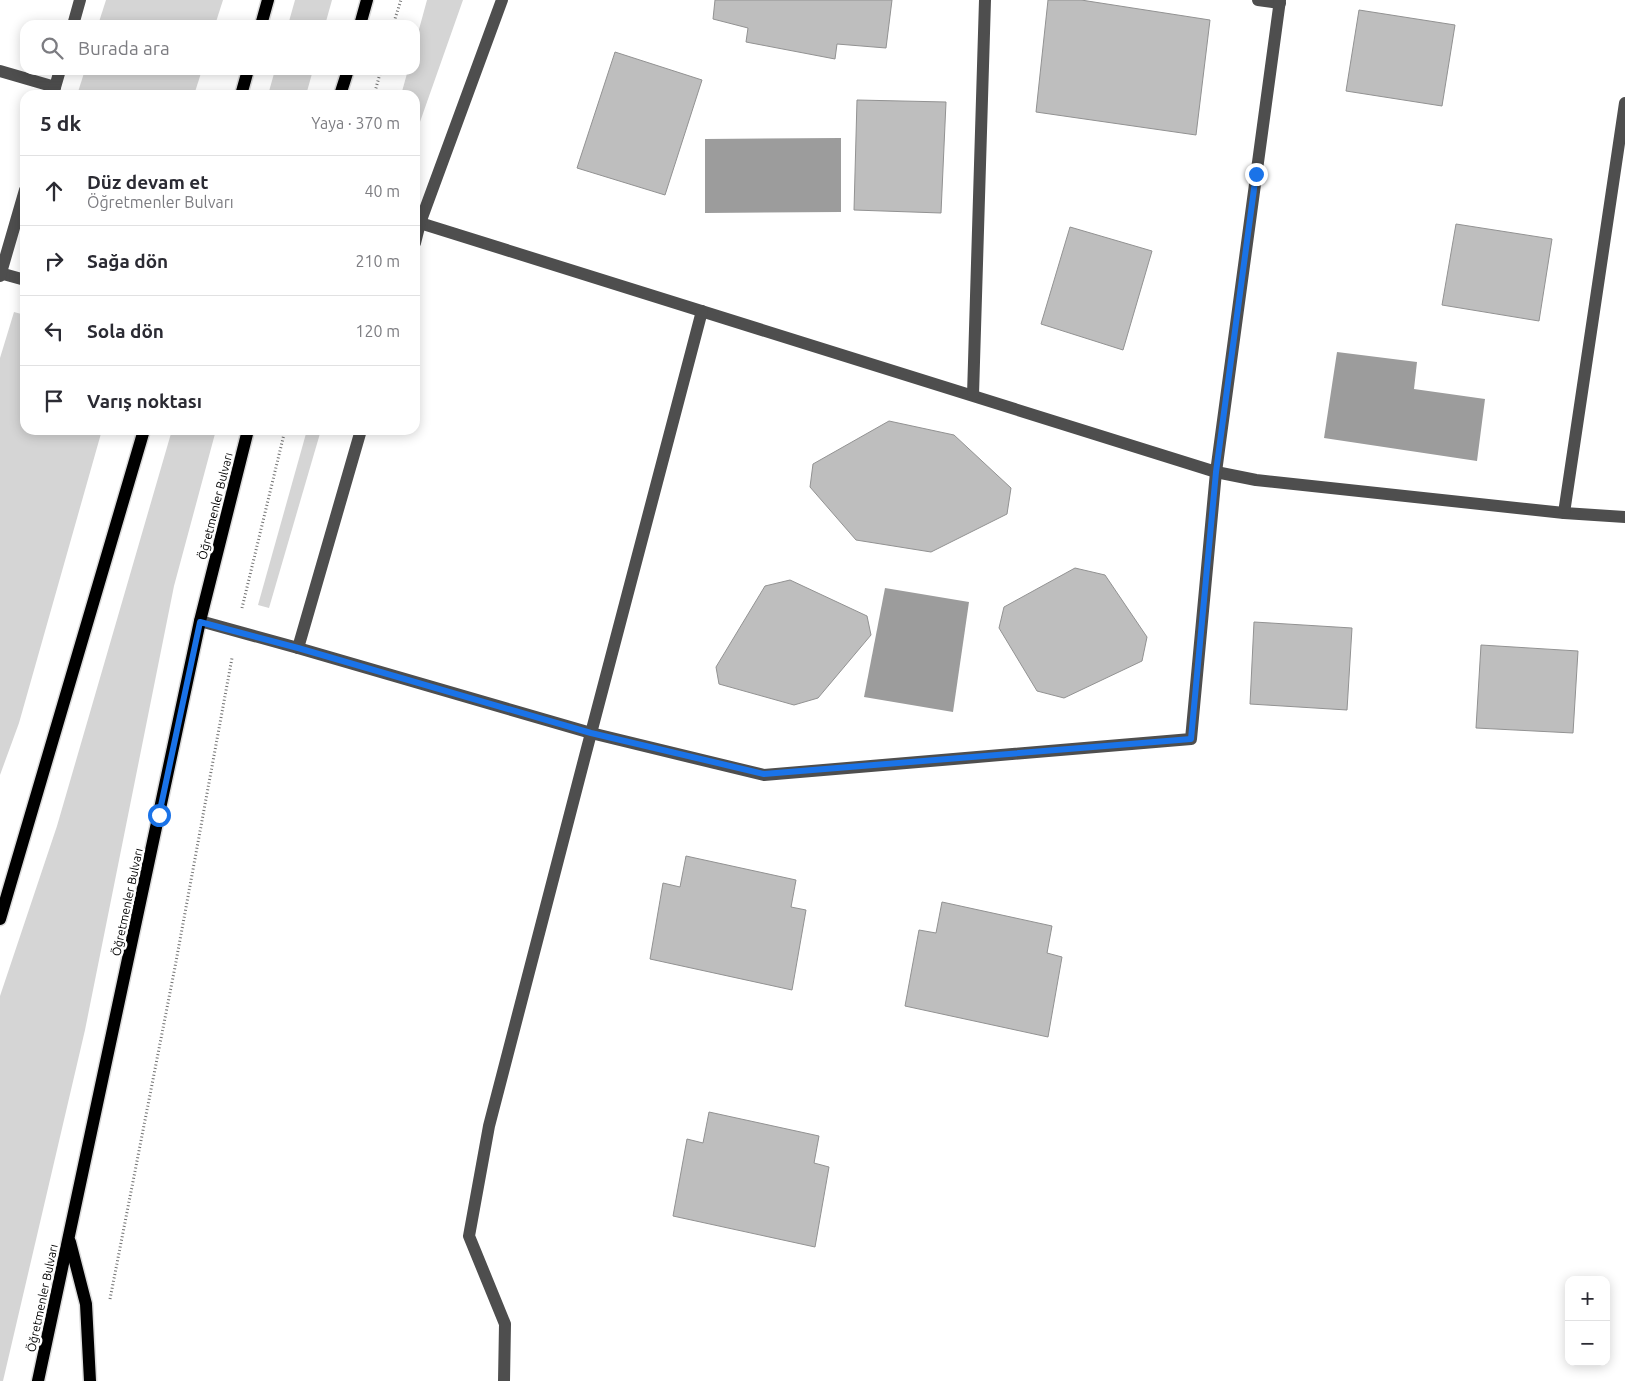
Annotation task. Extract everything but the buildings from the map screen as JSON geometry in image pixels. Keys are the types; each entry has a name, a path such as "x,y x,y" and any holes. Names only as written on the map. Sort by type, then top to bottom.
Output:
{"main road":[{"path":"262,20 268,0"},
{"path":"361,20 367,0"},
{"path":"242,90 247,75"},
{"path":"342,90 346,75"},
{"path":"0,919 143,435"},
{"name":"Öğretmenler Bulvarı","path":"38,1381 200,622 247,435"},
{"path":"69,1240 86,1304 90,1381"}],"street":[{"path":"74,20 80,0"},
{"path":"502,0 420,223 1216,472 1256,480 1564,513 1625,517"},
{"path":"972,395 984,0"},
{"path":"200,622 298,648 591,733 764,774 1191,739 1216,472 1280,2 1258,0"},
{"path":"0,71 51,90"},
{"path":"54,90 59,75"},
{"path":"1564,513 1625,102"},
{"path":"20,207 0,274 20,279"},
{"path":"504,1381 505,1324 469,1236 489,1126 702,311"},
{"path":"298,648 360,435"}],"path":[{"path":"395,20 401,0"},
{"path":"375,90 380,75"},
{"path":"242,608 284,435"},
{"path":"109,1304 232,658"}],"shaded area":[{"path":"106,0 223,0 217,20 100,20"},
{"path":"295,0 332,0 326,20 289,20"},
{"path":"427,0 463,0 420,122 420,90 402,90 407,75 420,75 420,26"},
{"path":"83,75 200,75 196,90 79,90"},
{"path":"274,75 312,75 307,90 269,90"},
{"path":"841,138 841,212 705,213 705,139"},
{"path":"14,312 20,314 20,435 101,435 19,723 0,775 0,358"},
{"path":"1337,352 1417,362 1414,389 1485,399 1477,461 1324,438"},
{"path":"171,435 215,435 174,586 85,1030 3,1381 0,1381 0,996 57,826"},
{"path":"306,435 320,435 269,608 258,605"},
{"path":"885,588 969,602 953,712 864,697"}],"route":[{"path":"159,815 200,622 298,648 591,733 764,774 1191,739 1216,472 1256,174"}]}
